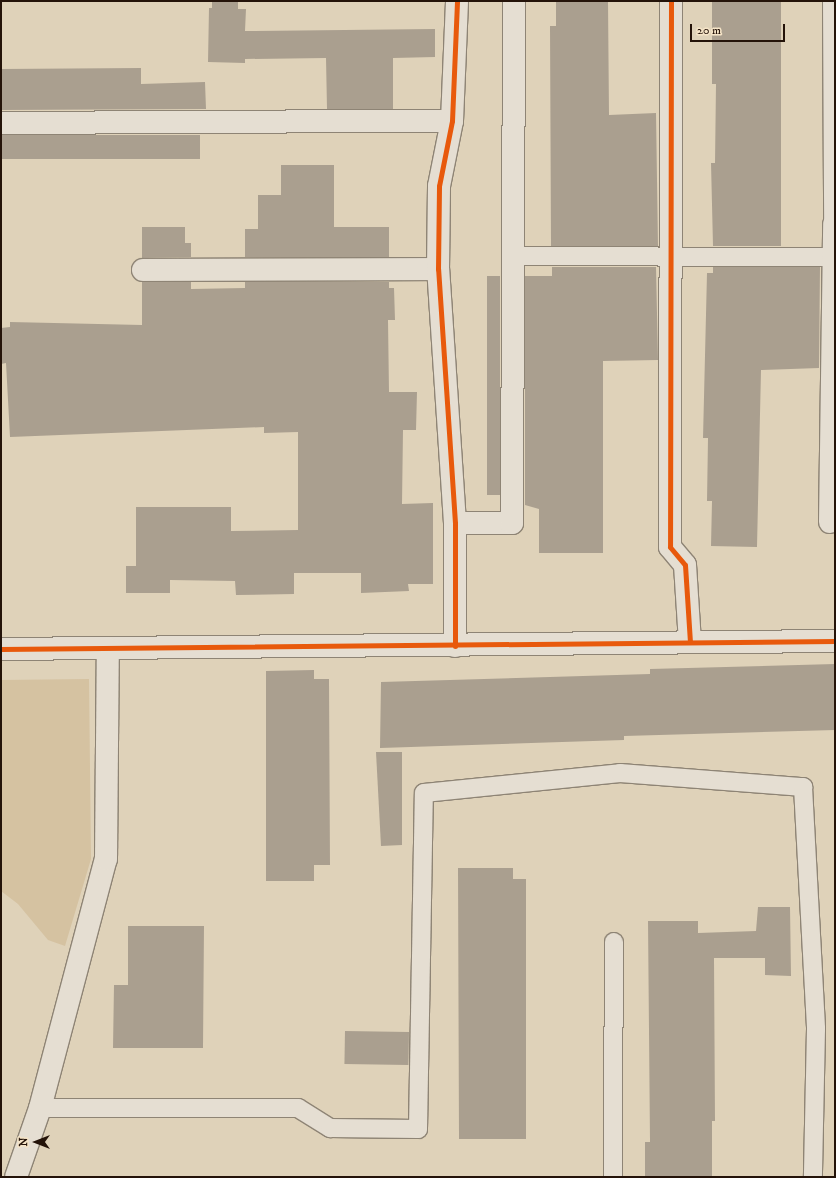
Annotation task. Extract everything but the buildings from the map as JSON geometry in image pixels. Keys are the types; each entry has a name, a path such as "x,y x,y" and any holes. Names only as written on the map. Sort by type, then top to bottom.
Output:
{"street":[{"path":"455,646 455,523 438,270 439,186 452,121 457,1"},
{"path":"455,523 512,523 511,256 514,1"},
{"path":"671,1 670,547 685,565 690,642"},
{"path":"830,522 835,224 834,1"},
{"path":"1,123 452,121"},
{"path":"143,270 438,270"},
{"path":"1,649 455,646 835,641"},
{"path":"16,1177 40,1108 106,859 108,648"}],"lane":[{"path":"511,256 834,257"},
{"path":"40,1108 298,1108 330,1128 418,1129 424,793 620,774 803,787 816,1029 813,1177"},
{"path":"613,1177 614,942"}],"shaded area":[{"path":"89,679 91,859 65,946 48,940 18,904 1,891 1,680"}],"cycle path":[{"path":"455,646 455,523 438,269 439,186 452,121 457,1"},
{"path":"671,1 670,547 685,565 690,642"},
{"path":"1,649 835,641"}]}
